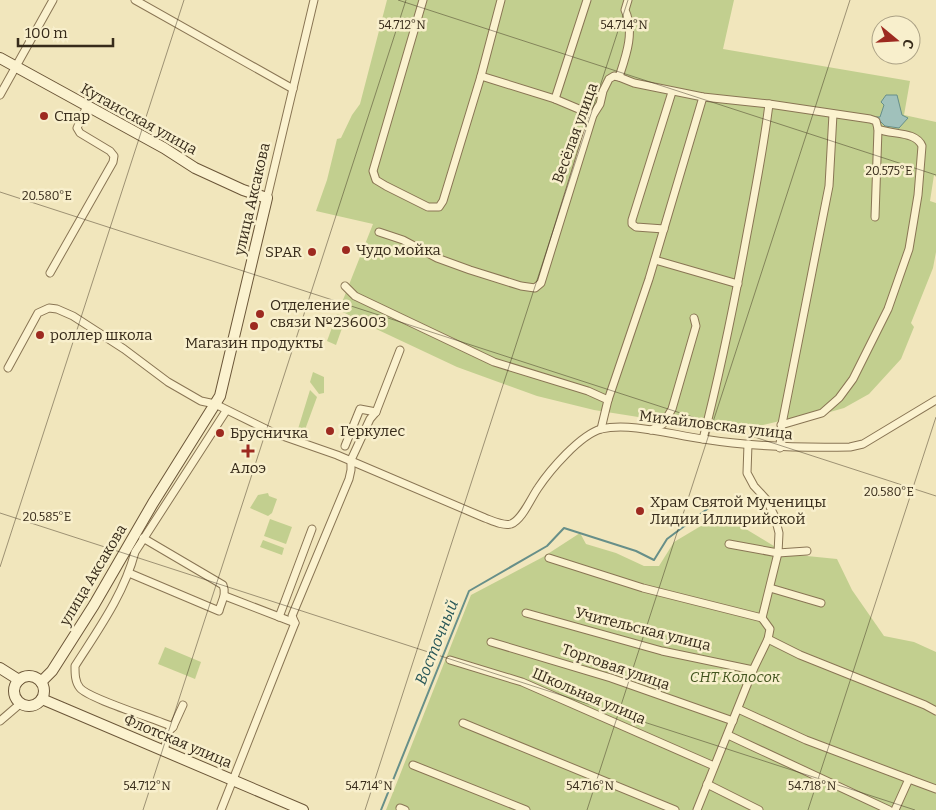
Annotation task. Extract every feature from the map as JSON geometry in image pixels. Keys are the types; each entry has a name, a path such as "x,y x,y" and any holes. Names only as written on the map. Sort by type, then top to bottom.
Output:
{"street":[{"path":"0,95 53,0"},
{"path":"135,0 293,89"},
{"name":"улица Аксакова","path":"41,682 52,671 94,605 153,503 220,396 314,0"},
{"path":"423,0 373,171 376,180 428,207 439,207 443,201 481,76 501,0"},
{"path":"555,99 586,0"},
{"name":"Весёлая улица","path":"379,232 403,240 437,258 521,286 535,288 540,283 593,115 600,104 603,91 609,79 614,76 620,77 628,50 629,20 625,10 628,0"},
{"name":"Кутаисская улица","path":"0,58 164,148 195,168 243,190 267,198"},
{"path":"481,76 555,99 593,115"},
{"path":"620,77 634,83 672,92 769,104 876,121 878,129 875,217"},
{"path":"664,229 636,227 632,224 632,220 672,92"},
{"path":"8,368 38,314 49,308 57,309 124,348 168,382 201,401 215,404 274,433 317,446 492,520 511,524 518,519 538,488 562,457 591,434 601,429 608,400 655,260 703,97"},
{"path":"703,439 720,376 763,153 769,104"},
{"path":"50,273 113,162 114,156 110,151 80,133 77,128 87,106"},
{"path":"780,448 782,425 829,186 833,114"},
{"path":"782,425 822,413 839,398 853,379 888,309 909,249 918,195 922,146 914,136 885,132 878,129"},
{"path":"655,260 738,284"},
{"path":"345,286 355,296 494,362 588,391 608,400"},
{"path":"651,430 663,424 672,409 696,326 694,318"},
{"path":"221,810 295,623 292,616 349,479 352,470 351,460 370,419 376,412 400,350"},
{"name":"Михайловская улица","path":"601,429 621,427 651,430 703,439 780,448 850,447 862,444 936,400"},
{"path":"346,446 360,409 376,412"},
{"path":"173,727 94,696 81,689 75,678 75,666 120,593 129,573 135,552 226,411"},
{"path":"748,444 747,473 754,486 766,499 775,517 779,532 778,553 762,618"},
{"path":"279,617 312,529"},
{"path":"129,573 218,611 225,596 223,585 144,538"},
{"path":"728,544 778,553 807,551"},
{"path":"549,558 643,588 762,618 770,629 768,639 753,670 697,810"},
{"path":"770,588 821,603"},
{"path":"225,596 295,623"},
{"name":"Учительская улица","path":"526,612 662,651 753,670"},
{"path":"768,639 800,655 925,704 936,711"},
{"name":"Торговая улица","path":"491,642 611,678 732,721"},
{"name":"Школьная улица","path":"450,660 522,682 714,766"},
{"path":"0,668 19,680"},
{"path":"28,676 41,682 44,690 42,699 33,705 20,703 14,692 19,680 28,676"},
{"name":"Флотская улица","path":"42,699 303,810"},
{"path":"0,721 20,703"},
{"path":"164,752 168,732 173,727 183,705"},
{"path":"738,708 806,740 936,789"},
{"path":"463,723 675,810"},
{"path":"728,735 889,810"},
{"path":"413,765 526,810"},
{"path":"895,810 909,779"},
{"path":"707,784 759,810"}],"green space":[{"path":"387,0 734,0 723,49 910,81 904,115 936,122 936,177 934,175 930,201 936,203 936,252 933,268 911,323 914,327 901,359 869,394 844,408 733,432 594,410 537,396 457,367 339,310 373,224 316,211 327,180 337,139 341,138 352,115 360,104"},
{"path":"337,314 346,317 336,345 327,341"},
{"path":"313,372 324,377 324,393 319,394 310,382"},
{"path":"310,390 317,397 306,427 307,438 299,435 298,429"},
{"path":"268,493 269,496 277,499 272,513 268,516 250,508 258,495"},
{"name":"СНТ Колосок","path":"721,514 787,554 837,559 852,590 884,636 914,642 936,652 936,810 386,810 471,595 543,557 580,533 586,544 616,553 644,566 659,566 674,542"},
{"path":"270,519 292,527 286,544 264,536"},
{"path":"263,540 284,548 282,555 260,547"},
{"path":"165,647 201,662 195,679 158,664"}],"water":[{"path":"886,95 897,95 902,115 908,118 899,128 885,126 876,117 880,117 884,105 881,102"}],"waterway":[{"name":"Восточный","path":"381,810 469,591 547,546 564,528 636,551 654,560 667,539 718,501"}],"place":[{"name":"Спар","path":"44,116"},
{"name":"Чудо мойка","path":"346,250"},
{"name":"SPAR","path":"312,252"},
{"name":"Отделение связи №236003","path":"260,314"},
{"name":"Магазин продукты","path":"254,326"},
{"name":"роллер школа","path":"40,335"},
{"name":"Геркулес","path":"330,431"},
{"name":"Брусничка","path":"220,433"},
{"name":"Алоэ","path":"248,451"},
{"name":"Храм Святой Мученицы Лидии Иллирийской","path":"640,511"}]}
